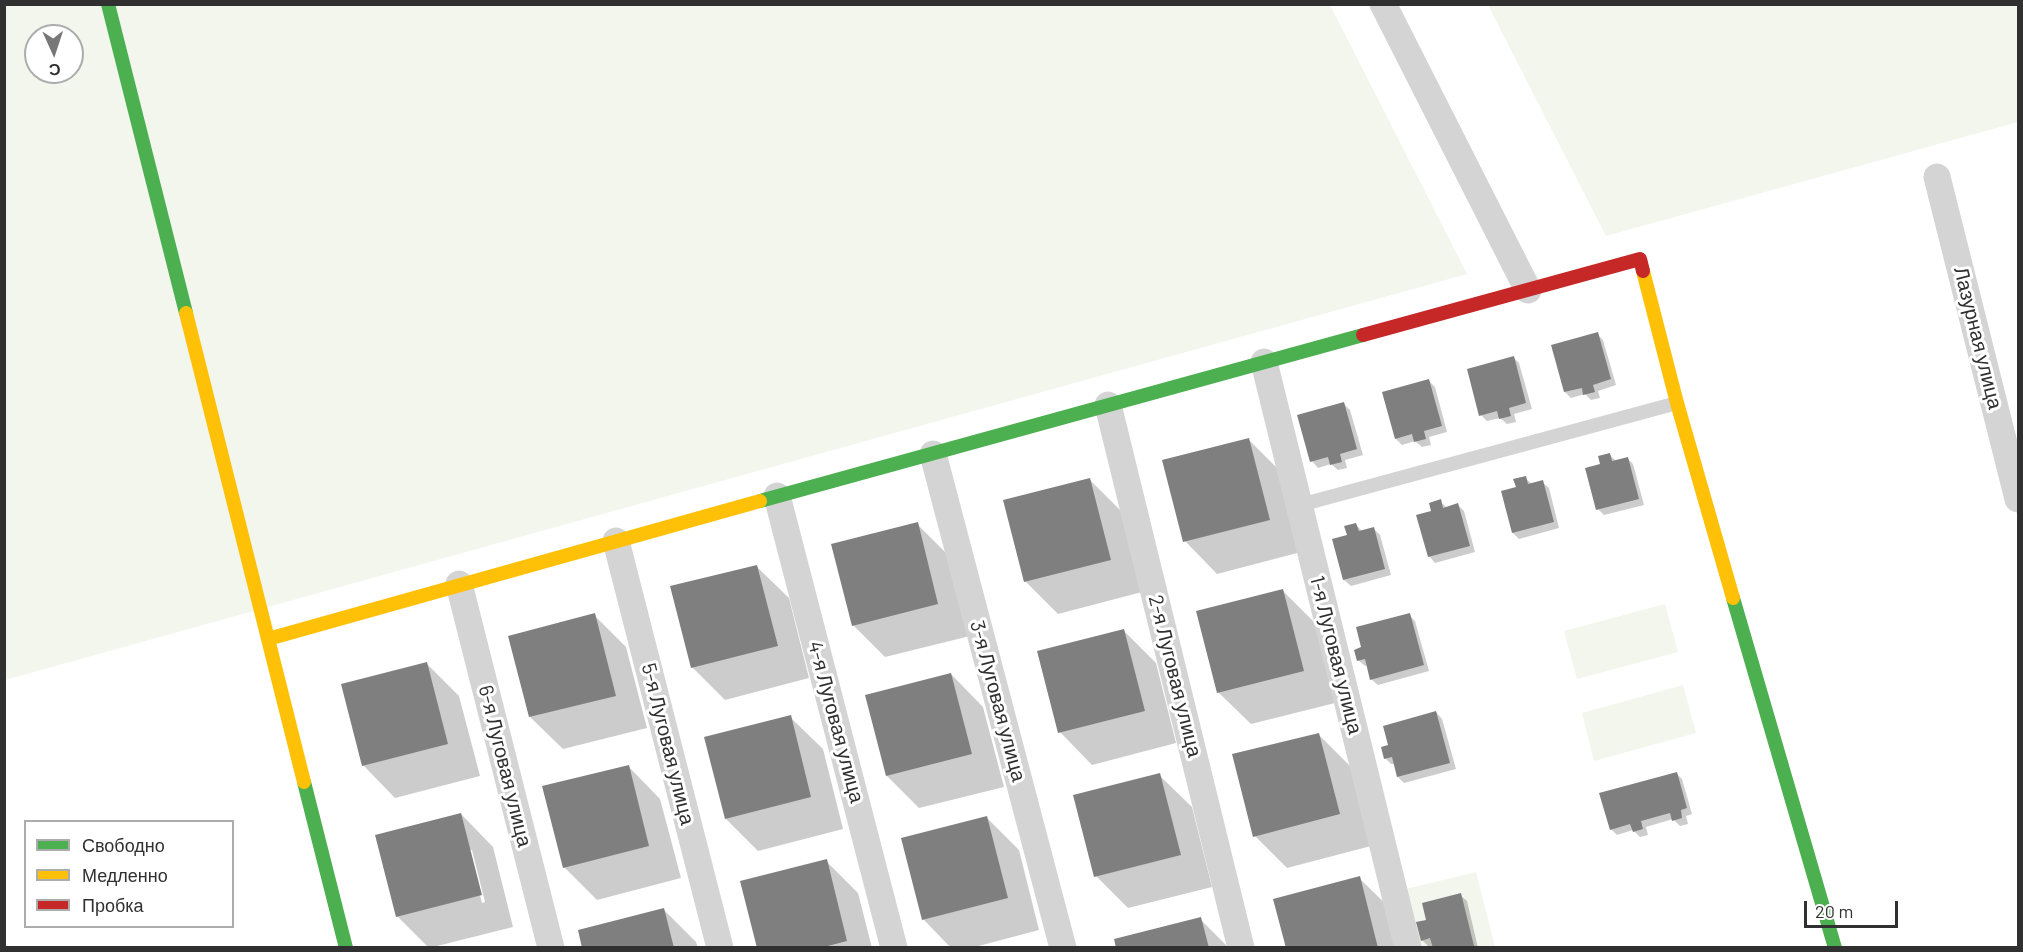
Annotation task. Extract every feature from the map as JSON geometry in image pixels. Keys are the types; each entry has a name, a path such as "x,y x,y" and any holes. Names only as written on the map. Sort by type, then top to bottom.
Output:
{"street":[{"path":"108,4 346,948"},
{"path":"1383,4 1528,290"},
{"name":"Лазурная улица","path":"1938,177 2019,499"},
{"path":"268,639 459,584 1640,259 1677,403 1834,948"},
{"name":"1-я Луговая улица","path":"1264,362 1408,948"},
{"name":"2-я Луговая улица","path":"1108,405 1241,948"},
{"name":"3-я Луговая улица","path":"933,454 1063,948"},
{"name":"4-я Луговая улица","path":"777,496 894,948"},
{"name":"5-я Луговая улица","path":"616,541 720,948"},
{"name":"6-я Луговая улица","path":"459,584 551,948"}],"lane":[{"path":"1300,505 1677,403"}],"shaded area":[{"path":"5,5 1330,5 1467,274 5,680"},
{"path":"1488,5 2018,5 2018,122 1606,236"},
{"path":"1665,604 1678,652 1577,679 1564,631"},
{"path":"1683,685 1696,733 1594,761 1582,713"},
{"path":"1476,872 1495,947 1417,947 1402,890"}],"building":[{"path":"1598,332 1611,379 1593,385 1595,392 1583,395 1582,388 1564,392 1551,345"},
{"path":"1514,356 1526,403 1509,408 1511,416 1499,419 1497,411 1479,416 1467,369"},
{"path":"1429,379 1442,426 1424,431 1426,439 1414,442 1412,434 1395,439 1382,392"},
{"path":"1344,402 1357,449 1340,454 1342,462 1330,465 1328,457 1310,462 1297,415"},
{"path":"1249,438 1270,520 1183,542 1162,460"},
{"path":"1610,453 1612,461 1628,457 1639,499 1596,510 1585,468 1600,464 1598,456"},
{"path":"1526,476 1528,484 1543,480 1554,522 1512,533 1501,491 1516,487 1513,479"},
{"path":"1090,478 1111,560 1024,582 1003,500"},
{"path":"1441,499 1443,508 1458,503 1470,546 1428,557 1416,515 1431,511 1429,503"},
{"path":"918,522 938,604 852,626 831,544"},
{"path":"1356,523 1359,531 1374,527 1385,569 1343,580 1332,539 1347,535 1344,526"},
{"path":"757,565 778,646 691,668 670,586"},
{"path":"1283,589 1304,671 1217,693 1196,611"},
{"path":"595,613 616,696 529,717 508,636"},
{"path":"1410,613 1424,665 1370,680 1365,659 1357,661 1354,650 1361,647 1356,627"},
{"path":"1124,629 1145,711 1058,733 1037,651"},
{"path":"427,662 448,744 362,766 341,684"},
{"path":"951,673 972,754 886,776 865,695"},
{"path":"1436,711 1450,763 1397,777 1392,757 1384,759 1381,747 1388,745 1383,726"},
{"path":"791,715 811,797 725,819 704,737"},
{"path":"1319,733 1340,814 1253,837 1232,754"},
{"path":"629,765 649,846 563,868 542,786"},
{"path":"1677,772 1687,808 1681,810 1682,818 1672,821 1670,813 1641,821 1643,829 1633,832 1630,824 1610,830 1599,793"},
{"path":"1160,773 1181,855 1094,877 1073,795"},
{"path":"461,813 482,895 396,917 375,835"},
{"path":"987,816 1008,898 922,920 901,838"},
{"path":"827,859 847,941 820,948 757,948 740,881"},
{"path":"1360,876 1378,948 1286,948 1273,899"},
{"path":"1461,893 1474,946 1433,948 1430,938 1421,941 1416,922 1426,920 1422,903"},
{"path":"664,908 674,948 582,948 578,930"},
{"path":"1201,917 1209,948 1116,948 1114,939"}],"traffic: fast":[{"path":"108,4 186,313"},
{"path":"760,501 1363,335"},
{"path":"1733,598 1835,948"},
{"path":"304,782 346,948"}],"traffic: slow":[{"path":"1643,271 1677,403 1733,598"},
{"path":"186,313 304,782"},
{"path":"268,639 760,501"}],"traffic: jam":[{"path":"1363,335 1640,259 1643,271"}]}
